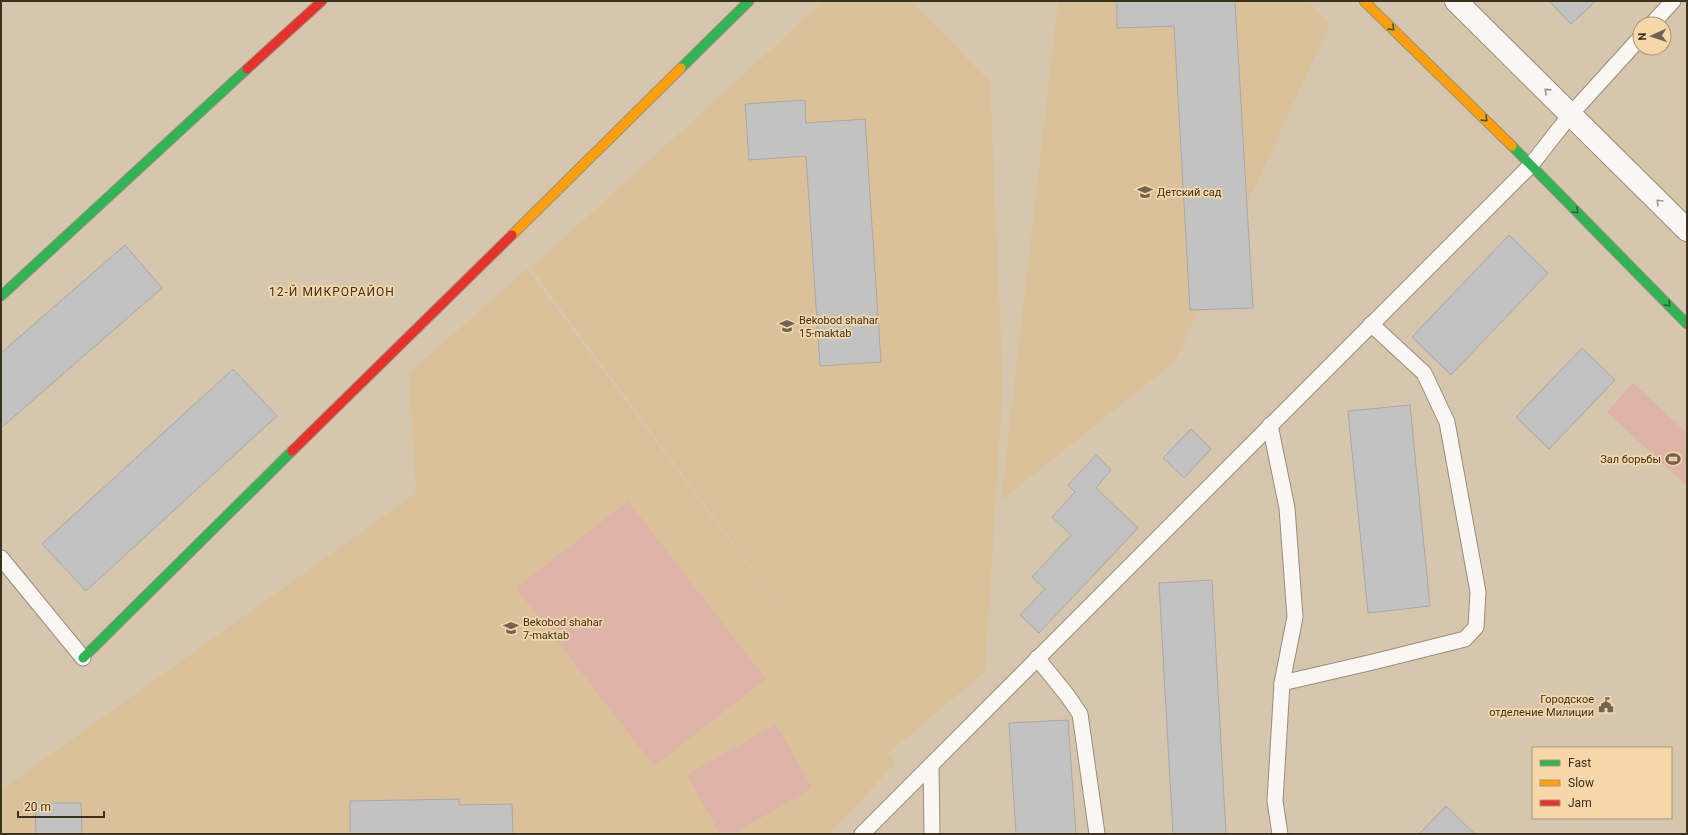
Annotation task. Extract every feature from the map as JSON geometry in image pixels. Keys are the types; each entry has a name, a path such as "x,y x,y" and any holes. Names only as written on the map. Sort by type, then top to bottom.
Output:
{"street":[{"path":"1,296 322,1"},
{"path":"83,658 749,1"},
{"path":"1364,1 1531,165 1687,324"},
{"path":"1456,1 1687,230"}],"lane":[{"path":"1659,16 1673,1"},
{"path":"862,834 1531,165 1571,114 1632,47"},
{"path":"1282,683 1464,639 1476,627 1478,592 1447,422 1424,373 1371,324"},
{"path":"1270,425 1287,508 1295,617 1282,683 1275,801 1280,834"},
{"path":"1,558 83,658"},
{"path":"1037,658 1067,695 1080,714 1097,834"},
{"path":"931,765 932,834"}],"shaded area":[{"path":"824,1 911,1 990,82 1003,385 985,672 888,753 895,764 829,834 1,834 1,790 416,493 409,373 527,269 842,691 531,268"},
{"name":"Детский сад","path":"1058,1 1308,1 1330,24 1175,361 1001,501"},
{"name":"Зал борьбы","path":"1633,383 1687,433 1687,486 1607,412"},
{"path":"628,501 766,679 654,766 516,588"},
{"path":"776,724 812,788 733,834 720,834 687,775"}],"building":[{"path":"1117,1 1235,1 1253,308 1190,310 1174,26 1117,28"},
{"path":"1549,1 1596,1 1571,24"},
{"path":"805,100 806,123 865,119 881,362 820,366 806,156 749,160 745,104"},
{"path":"1509,235 1548,273 1451,375 1412,337"},
{"path":"125,245 162,288 1,428 1,353"},
{"path":"1582,348 1615,380 1549,449 1516,417"},
{"path":"233,369 277,416 86,591 42,544"},
{"path":"1410,405 1430,606 1368,613 1348,411"},
{"path":"1191,429 1211,449 1184,478 1163,458"},
{"path":"1096,455 1111,470 1096,488 1138,528 1039,633 1020,615 1045,589 1032,577 1071,535 1052,517 1075,492 1068,485"},
{"path":"1212,580 1226,834 1173,834 1159,583"},
{"path":"1068,720 1076,834 1016,834 1009,723"},
{"path":"459,799 459,805 512,804 513,834 350,834 350,801"},
{"path":"35,803 81,803 82,834 36,834"},
{"path":"1446,806 1475,834 1419,834"}],"traffic: fast":[{"path":"681,68 749,1"},
{"path":"1,296 247,69"},
{"path":"1512,146 1687,324"},
{"path":"83,658 292,451"}],"traffic: slow":[{"path":"1364,1 1512,146"},
{"path":"512,235 681,68"}],"traffic: jam":[{"path":"247,69 322,1"},
{"path":"292,451 512,235"}],"place":[{"name":"Детский сад","path":"1145,192"},
{"name":"Bekobod shahar 15-maktab","path":"787,326"},
{"name":"Зал борьбы","path":"1673,459"},
{"name":"Bekobod shahar 7-maktab","path":"511,628"},
{"name":"Городское отделение Милиции","path":"1606,705"}],"district":[{"name":"12-Й МИКРОРАЙОН","path":"332,292"}]}
